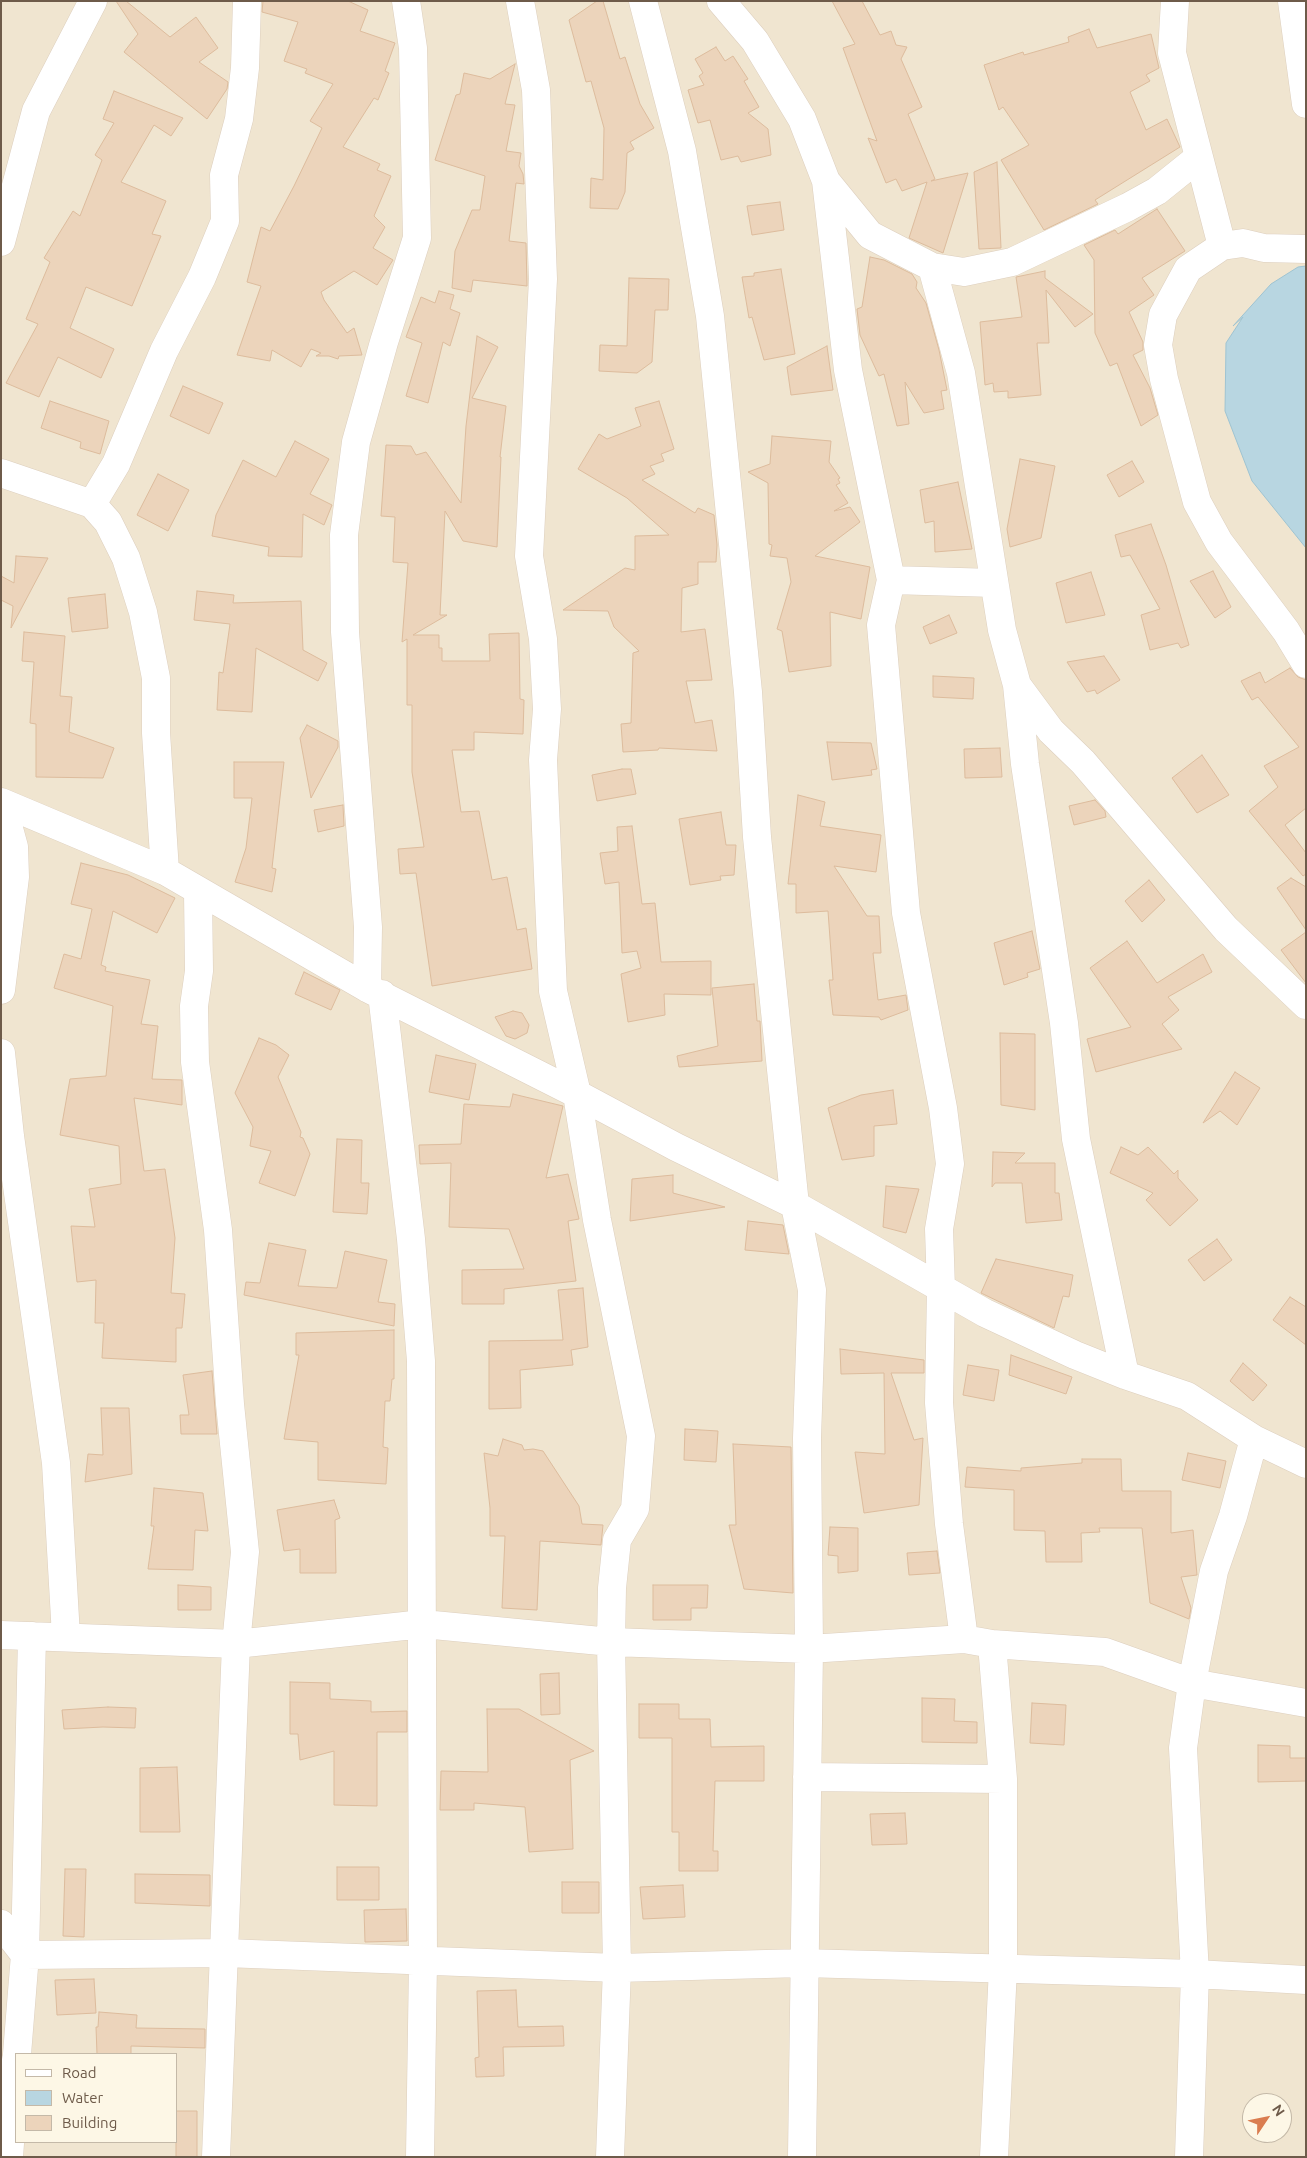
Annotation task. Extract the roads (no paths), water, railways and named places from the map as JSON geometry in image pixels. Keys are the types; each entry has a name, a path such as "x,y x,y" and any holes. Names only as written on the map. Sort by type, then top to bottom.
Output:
{"street":[{"path":"1,242 36,111 93,1"},
{"path":"92,504 116,464 164,351 202,277 225,221 224,175 239,119 245,68 247,1"},
{"path":"406,1 413,48 418,238 384,342 356,442 344,535 345,632 368,927 375,991 411,1239 421,1361 423,1962 420,2157"},
{"path":"520,1 536,90 543,279 529,556 543,639 547,709 543,760 553,991 577,1094 597,1220 641,1436 635,1509 617,1540 612,1588 611,1642 617,1968 610,2157"},
{"path":"643,1 682,151 710,316 746,672 757,837 795,1205 812,1290 806,1438 809,1649 803,1963 802,2157"},
{"path":"721,1 755,41 802,119 826,181 848,370 891,580 881,625 906,904 943,1108 950,1164 939,1229 941,1289 939,1403 949,1524 964,1639"},
{"path":"1175,1 1172,53 1222,246"},
{"path":"1292,1 1306,104"},
{"path":"826,181 870,234 932,267 964,272 1012,262 1128,207 1157,190 1198,158"},
{"path":"1306,249 1264,248 1243,243 1222,246 1188,270 1163,314 1158,346 1164,379 1197,502 1219,542 1286,631 1306,664"},
{"path":"932,267 961,372 1002,630 1017,685 1025,764 1064,1023 1076,1139 1125,1376"},
{"path":"1,473 92,504 108,522 126,558 144,612 156,678 156,733 165,871"},
{"path":"891,580 994,583"},
{"path":"1017,685 1051,732 1083,762 1226,929 1306,1005"},
{"path":"1,803 165,871 375,991 461,1037 577,1094 676,1147 795,1205 941,1289 1028,1335 1125,1376 1186,1396 1254,1439 1306,1464"},
{"path":"1,803 14,848 15,877 1,990"},
{"path":"198,891 199,971 194,1006 195,1062 218,1230 230,1404 245,1552 236,1644 216,2157"},
{"path":"1,1053 56,1464 66,1636"},
{"path":"1189,2157 1195,1974 1183,1748 1192,1683 1214,1571 1233,1516 1254,1439"},
{"path":"1,1634 236,1644 423,1624 611,1642 809,1649 964,1639 992,1644 1105,1652 1192,1683 1306,1703"},
{"path":"17,2053 24,1955 32,1636"},
{"path":"992,1644 1003,1779 1003,1968 994,2157"},
{"path":"807,1777 1003,1779"},
{"path":"1,1924 24,1955"},
{"path":"24,1955 225,1953 617,1968 803,1963 1195,1974 1306,1980"},
{"path":"9,2157 15,2074"}],"water":[{"path":"1306,266 1306,548 1252,481 1225,411 1226,343 1243,317 1233,326 1271,284 1298,267"}]}
